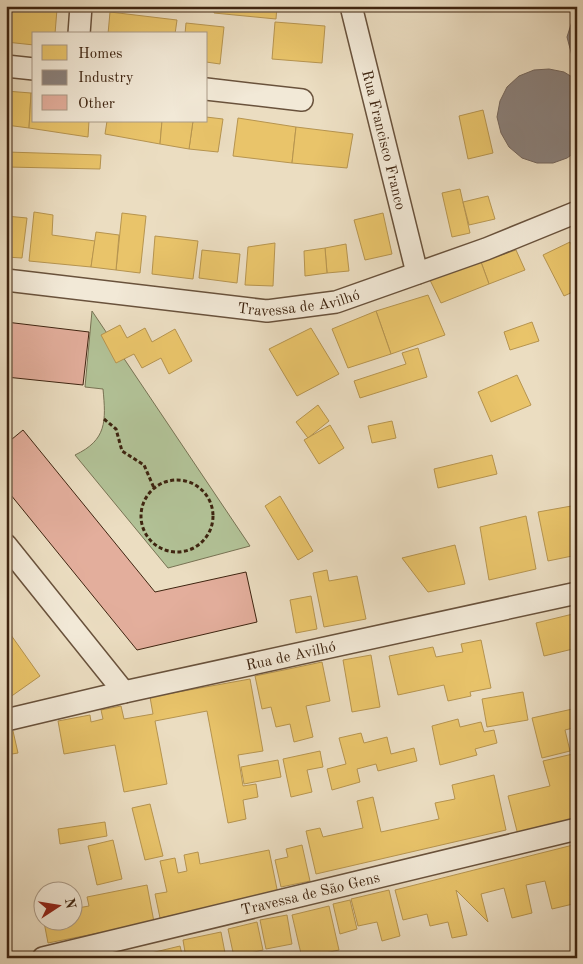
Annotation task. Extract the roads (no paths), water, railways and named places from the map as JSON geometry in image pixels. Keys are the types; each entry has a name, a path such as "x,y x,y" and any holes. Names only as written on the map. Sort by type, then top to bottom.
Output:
{"street":[{"path":"79,32 81,6"},
{"name":"Rua Francisco Franco","path":"350,6 417,273"},
{"path":"6,66 32,69"},
{"path":"208,89 302,100"},
{"name":"Travessa de Avilhó","path":"6,280 267,311 336,302 486,249 577,212"},
{"path":"6,545 124,692"},
{"name":"Rua de Avilhó","path":"6,720 124,692 577,593"},
{"name":"Travessa de São Gens","path":"42,958 577,829"}]}
